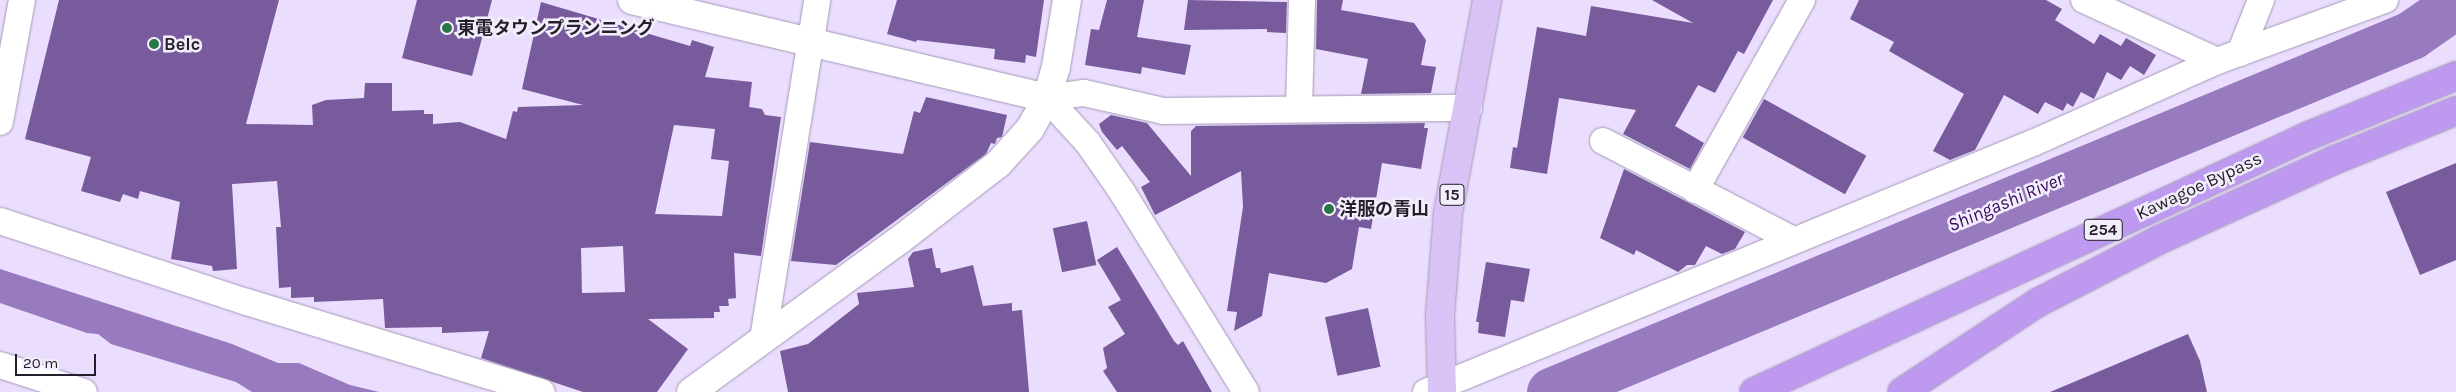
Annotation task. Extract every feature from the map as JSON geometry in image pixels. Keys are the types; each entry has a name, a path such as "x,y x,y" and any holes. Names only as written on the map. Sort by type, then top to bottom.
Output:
{"highway":[{"name":"Kawagoe Bypass","path":"1754,392 2308,136 2456,76"},
{"name":"Kawagoe Bypass","path":"1902,392 2037,303 2161,239 2332,161 2456,111"}],"main road":[{"name":"15","path":"1437,390 1440,315 1448,213 1469,108 1486,0"}],"street":[{"path":"0,122 22,0"},
{"path":"632,0 811,44 1047,98 1084,93 1163,110 1469,108"},
{"path":"762,339 817,0"},
{"path":"691,392 998,164 1030,129 1047,98 1056,67 1066,0"},
{"path":"1300,108 1302,0"},
{"path":"1695,190 1802,0"},
{"path":"2084,0 2228,57"},
{"path":"2228,57 2261,0"},
{"path":"1437,390 1793,240 2035,142 2228,57 2385,0"},
{"path":"1047,98 1088,143 1122,192 1246,392"},
{"path":"1603,142 1793,240"},
{"path":"0,221 247,302 542,392"},
{"path":"0,365 84,392"}],"shaded area":[{"path":"0,269 232,344 278,363 299,363 350,385 379,392 252,392 236,382 111,344 98,334 87,333 0,303"}],"building":[{"path":"59,0 279,0 246,124 313,125 312,105 326,100 364,98 365,83 392,83 392,111 424,110 424,114 433,114 433,124 460,122 506,139 513,111 517,112 518,107 583,105 522,89 541,2 690,46 692,40 714,47 705,77 752,82 749,107 762,109 765,115 781,117 761,256 734,253 736,298 728,299 729,306 719,306 720,312 714,312 714,318 648,319 688,349 657,392 583,392 481,358 489,331 442,333 442,327 385,328 383,299 314,302 314,297 291,298 291,287 279,288 276,227 281,227 277,181 232,184 237,269 213,271 212,266 171,259 180,202 140,191 138,199 123,194 120,202 81,191 91,157 25,139","holes":["674,125 715,129 711,159 729,161 722,216 655,214","623,246 625,292 582,293 581,248"]},
{"name":"東電タウンプランニング","path":"417,0 492,0 472,76 402,58"},
{"path":"897,0 1044,0 1036,57 1026,55 1025,63 994,59 995,49 917,40 916,42 887,34"},
{"path":"1107,0 1144,0 1137,37 1191,45 1185,75 1142,67 1141,74 1085,65 1091,29 1099,30"},
{"path":"1188,0 1287,2 1286,33 1267,32 1267,29 1184,30"},
{"path":"1317,0 1343,0 1341,10 1414,23 1426,40 1421,65 1436,67 1431,93 1361,94 1368,59 1316,49"},
{"path":"1652,0 1773,0 1744,54 1738,51 1715,93 1698,85 1675,126 1704,143 1690,169 1623,134 1636,110 1559,98 1547,174 1510,168 1513,147 1517,148 1537,27 1586,36 1591,6 1693,23"},
{"path":"1859,0 2046,0 2062,9 2055,20 2094,44 2100,34 2121,46 2126,38 2156,55 2144,75 2130,66 2121,80 2107,72 2094,99 2081,92 2073,107 2067,103 2063,111 2045,102 2038,114 2004,95 1975,150 1950,160 1933,151 1964,94 1889,51 1894,42 1850,19"},
{"path":"926,97 1007,115 1002,137 997,138 995,144 991,143 986,154 836,265 791,261 810,142 903,154 914,111 920,113"},
{"path":"1764,99 1866,156 1845,194 1743,137"},
{"path":"1111,115 1147,123 1191,176 1191,131 1196,126 1425,123 1424,128 1428,128 1421,169 1382,163 1371,229 1359,227 1352,269 1326,283 1269,273 1262,316 1234,331 1237,312 1227,311 1243,207 1241,171 1155,215 1141,187 1150,182 1122,146 1117,150 1102,132 1099,124"},
{"path":"2456,163 2456,260 2420,275 2386,192"},
{"path":"1624,169 1745,232 1735,249 1722,254 1706,246 1695,265 1687,265 1678,272 1636,250 1634,255 1600,238"},
{"path":"1087,221 1096,265 1062,272 1053,228"},
{"path":"1117,247 1174,341 1178,345 1183,341 1212,392 1117,392 1103,371 1107,368 1103,348 1125,334 1108,307 1121,300 1097,260"},
{"path":"932,248 936,268 940,268 941,273 973,265 983,306 1012,303 1012,311 1022,310 1029,392 788,392 780,351 808,344 859,304 857,293 914,287 908,259 913,252"},
{"path":"1486,262 1530,269 1524,302 1511,300 1505,337 1478,333 1479,322 1476,322"},
{"path":"1368,308 1380,367 1337,376 1325,317"},
{"path":"2188,334 2200,361 2207,392 2050,392"}],"waterway":[{"name":"Shingashi River","path":"1551,392 2411,35 2456,4"}],"place":[{"name":"東電タウンプランニング","path":"447,28"},
{"name":"Belc","path":"154,44"},
{"name":"洋服の青山","path":"1329,209"}]}
